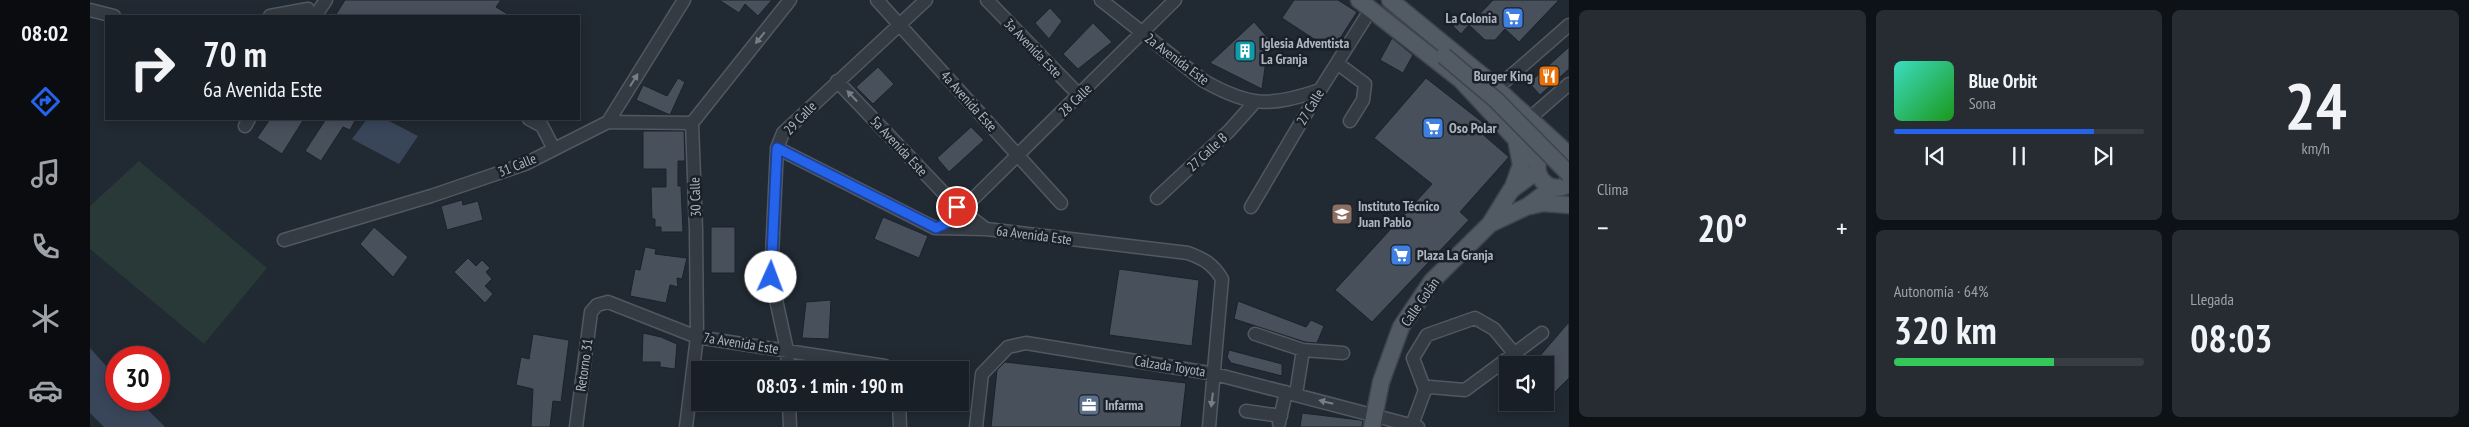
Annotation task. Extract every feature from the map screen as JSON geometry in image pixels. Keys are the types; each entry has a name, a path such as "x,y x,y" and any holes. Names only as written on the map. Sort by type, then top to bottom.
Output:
{"main road":[{"path":"1390,0 1497,88 1567,152"},
{"path":"1366,4 1461,80 1516,139 1537,167 1540,179 1559,187 1569,203"},
{"path":"1405,12 1426,41"},
{"path":"1394,25 1426,41 1496,100 1569,174"},
{"path":"1512,190 1521,165 1516,139"},
{"name":"Calle Golán","path":"1373,421 1381,382 1401,327 1432,281 1490,224 1512,190 1537,167 1547,151 1567,152"},
{"name":"Calle Golán","path":"1490,224 1528,206 1559,187"},
{"path":"1528,206 1544,203 1569,203"}],"street":[{"path":"276,15 309,10 326,0"},
{"path":"608,122 684,0"},
{"path":"608,122 692,123 790,0"},
{"name":"4a Avenida Este","path":"876,0 900,24 1061,203"},
{"name":"29 Calle","path":"788,361 787,350 771,277 777,148 783,133 926,0"},
{"name":"3a Avenida Este","path":"987,0 1080,96"},
{"name":"2a Avenida Este","path":"1101,0 1204,81 1222,91 1255,102 1283,101 1320,90"},
{"name":"28 Calle","path":"973,199 1080,96 1175,0"},
{"name":"27 Calle","path":"1251,207 1337,63 1366,4"},
{"path":"90,10 110,15"},
{"path":"1497,88 1569,25"},
{"path":"1337,63 1365,84 1363,100 1350,121"},
{"name":"5a Avenida Este","path":"837,81 957,207 986,229"},
{"path":"1530,118 1569,84"},
{"name":"27 Calle B","path":"1157,198 1229,131 1255,102"},
{"path":"535,120 542,126 554,149"},
{"name":"31 Calle","path":"284,240 525,164 608,122"},
{"name":"30 Calle","path":"686,427 697,337 692,123"},
{"name":"6a Avenida Este","path":"777,148 936,228 986,229 1188,253 1204,259 1216,268 1222,280 1215,374"},
{"path":"936,228 947,223 957,207"},
{"name":"7a Avenida Este","path":"597,305 608,302 697,337 854,361"},
{"name":"Retorno 31","path":"576,427 591,312 597,305"},
{"path":"1415,426 1426,390 1413,358 1428,335 1475,318 1487,323 1494,329 1514,353"},
{"path":"1426,390 1430,387 1465,390 1542,333"},
{"path":"1255,334 1303,350 1326,350 1343,353"},
{"name":"Calzada Toyota","path":"976,427 982,374 1008,347 1026,343 1215,374 1291,393 1373,421 1415,426"},
{"path":"1246,411 1280,419 1291,393 1303,350"},
{"path":"1209,427 1215,374"},
{"path":"789,411 790,427"},
{"path":"899,411 900,427"}],"shaded area":[{"path":"139,161 267,268 204,344 90,249 90,206"}],"water":[{"path":"366,120 387,120 418,136 399,164 352,139"},
{"path":"90,348 105,365 105,411 149,411 165,427 104,427 90,413"}],"building":[{"path":"345,0 501,0 496,7 509,15 336,15"},
{"path":"719,0 772,0 758,16 745,4 739,13"},
{"path":"1294,0 1338,0 1357,12 1332,51 1282,18"},
{"path":"1493,0 1559,0 1519,42 1505,29 1495,40 1485,40 1469,25 1461,34 1453,26 1465,12 1473,21"},
{"path":"1050,8 1062,21 1049,39 1035,23"},
{"name":"Iglesia Adventista La Granja","path":"1254,22 1269,39 1262,89 1210,63"},
{"path":"1093,23 1112,42 1078,69 1063,54"},
{"path":"1392,38 1413,55 1403,73 1380,60"},
{"name":"Burger King","path":"1569,47 1569,69 1540,95 1529,83"},
{"path":"878,67 894,84 873,104 856,87"},
{"path":"678,78 685,82 670,115 636,100 643,85 667,96"},
{"name":"Plaza La Granja","path":"1426,78 1486,125 1480,132 1509,157 1460,212 1469,220 1372,322 1335,290 1432,184 1374,138"},
{"path":"269,120 303,120 282,154 257,138"},
{"path":"325,120 355,120 350,130 343,127 321,161 305,151"},
{"path":"971,127 984,140 949,172 937,158"},
{"path":"643,131 684,131 685,161 678,161 678,186 681,186 683,232 661,232 661,227 655,227 655,219 652,219 651,187 666,187 666,169 643,169"},
{"path":"462,200 463,205 478,201 483,220 447,230 441,206"},
{"path":"883,217 928,236 919,258 874,239"},
{"path":"374,227 408,257 393,277 360,244"},
{"path":"711,227 735,227 735,273 711,273"},
{"path":"645,247 656,249 655,254 687,258 682,279 677,278 678,287 670,285 666,303 630,296 635,269 640,270"},
{"path":"468,258 476,266 482,260 490,268 486,272 492,279 485,286 493,294 485,303 454,272"},
{"path":"1119,269 1199,280 1192,346 1109,335"},
{"path":"831,300 829,339 802,338 806,302"},
{"path":"1238,301 1306,327 1311,320 1324,326 1317,343 1305,342 1234,319"},
{"path":"1569,322 1569,378 1554,393 1554,356 1540,356"},
{"path":"643,333 661,337 677,344 675,369 660,367 660,362 642,362"},
{"path":"533,334 569,340 561,402 553,401 550,427 531,427 533,389 516,385 521,357 529,359"},
{"path":"1229,350 1282,364 1282,376 1231,363 1227,357"},
{"name":"Infarma","path":"1005,362 1186,383 1181,427 991,427 997,370"},
{"path":"1302,413 1360,420 1363,421 1362,427 1300,427"}],"place":[{"name":"La Colonia","path":"1513,18"},
{"name":"Iglesia Adventista La Granja","path":"1245,51"},
{"name":"Burger King","path":"1549,76"},
{"name":"Oso Polar","path":"1433,128"},
{"name":"Instituto Técnico Juan Pablo","path":"1342,214"},
{"name":"Plaza La Granja","path":"1401,255"},
{"name":"Infarma","path":"1089,405"}],"route":[{"path":"771,277 777,148 936,228 947,223 957,207"}]}
